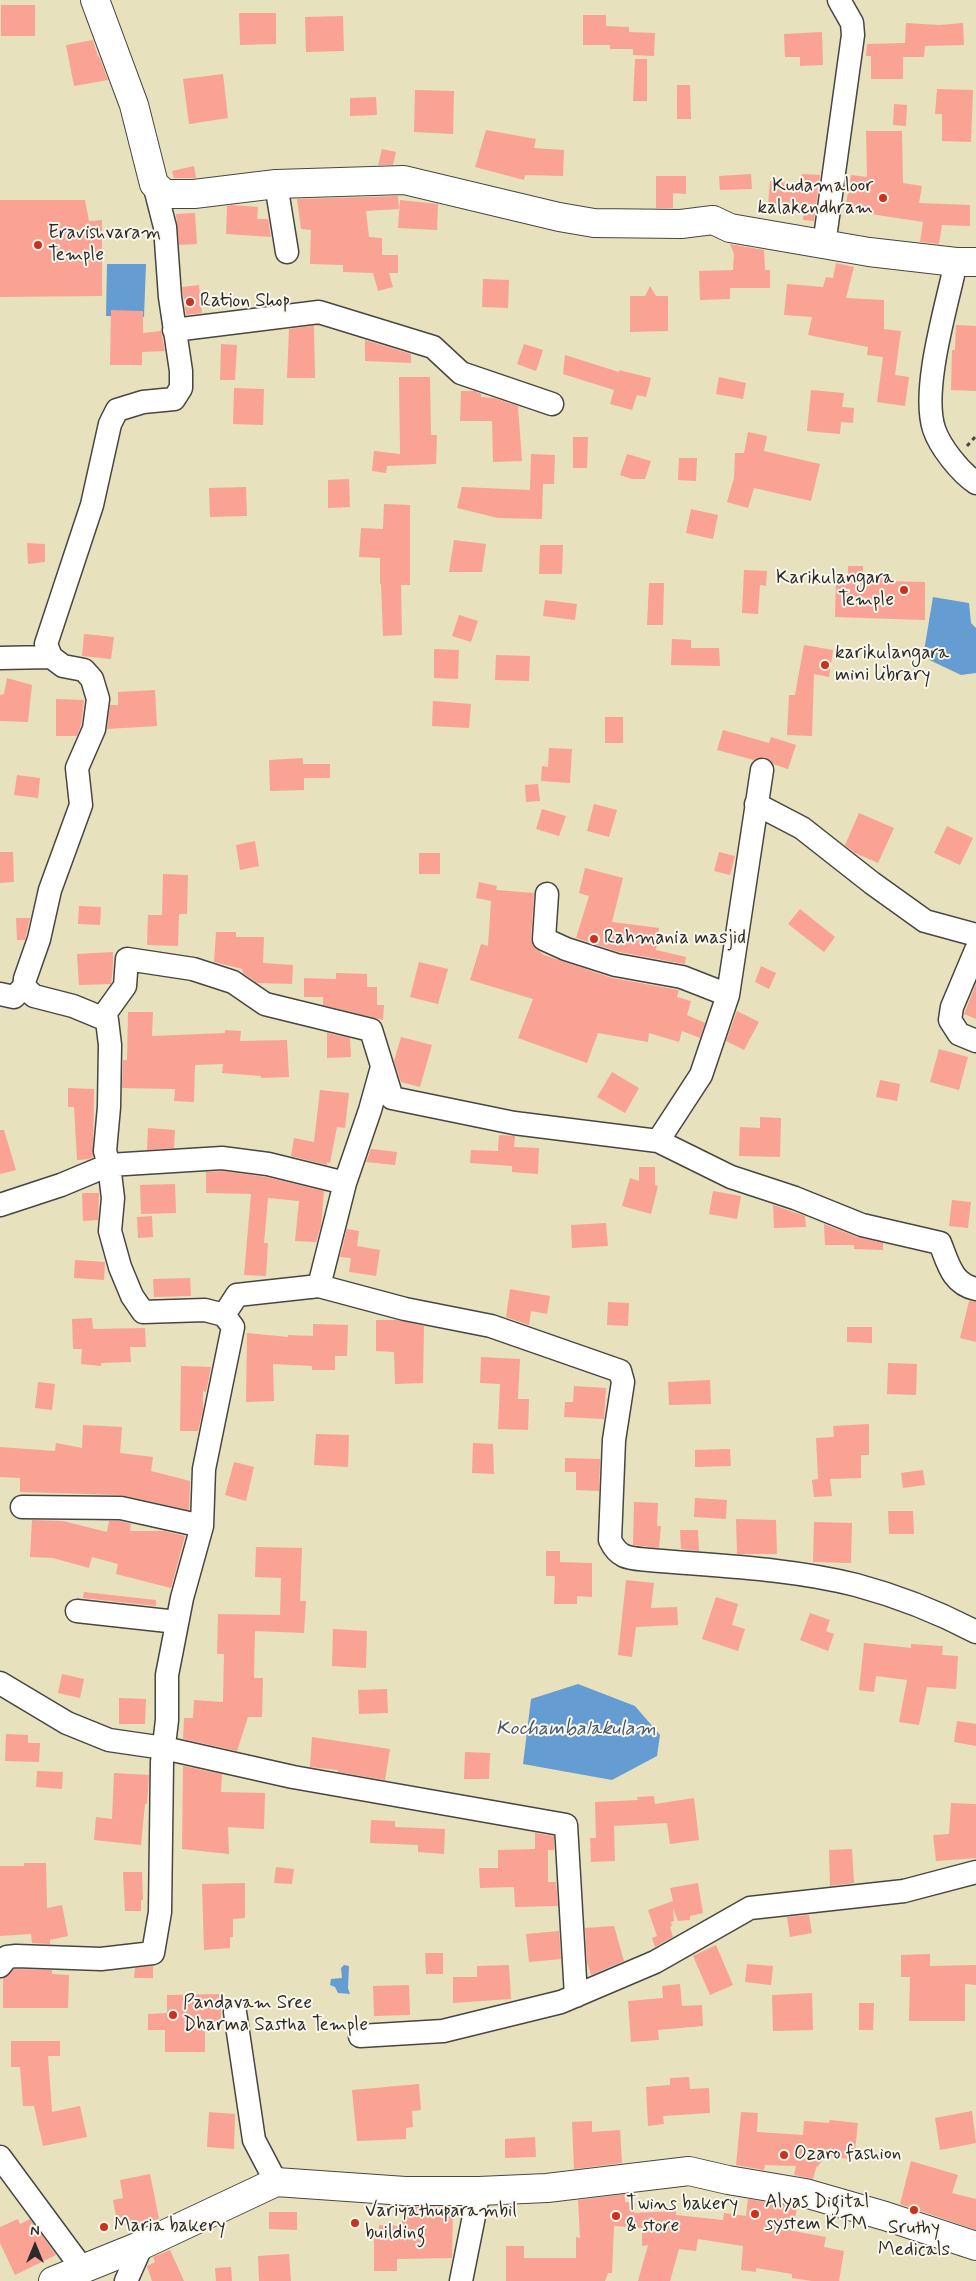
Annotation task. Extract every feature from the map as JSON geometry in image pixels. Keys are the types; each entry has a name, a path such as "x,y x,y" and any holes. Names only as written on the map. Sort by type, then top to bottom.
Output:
{"main road":[{"path":"96,0 134,105 154,184 164,194 194,194 276,184 404,180 559,217 594,223 681,224 713,220 730,228 824,245 966,262"},
{"path":"53,2281 142,2244 276,2182 405,2191 478,2191 547,2188 689,2171 728,2180 805,2193 885,2216 976,2246"}],"street":[{"path":"824,245 853,36 852,23 839,0"},
{"path":"0,994 14,997 24,987 25,979 40,939 50,890 81,805 77,768 94,729 98,699 92,679 84,670 63,666 51,657 46,644 92,505 110,424 117,410 143,402 174,399 181,388 181,371 166,266 165,227 154,184"},
{"path":"276,184 287,252"},
{"path":"966,262 930,380 931,414 934,430 953,461 976,483"},
{"path":"174,330 319,312 433,347 461,373 552,404"},
{"path":"0,658 51,657"},
{"path":"658,1141 701,1074 728,995 762,770"},
{"path":"756,804 802,828 872,883 925,921 976,935"},
{"path":"547,894 544,938 566,949 616,965 682,977 728,995"},
{"path":"976,950 952,1007 950,1020 959,1034 976,1041"},
{"path":"102,1018 125,986 127,960 193,969 233,982 265,1004 371,1030 392,1098 514,1123 658,1141 731,1177 795,1198 862,1225 940,1243 954,1277 967,1287 976,1289"},
{"path":"0,1966 7,1957 16,1956 100,1959 153,1953 160,1912 167,1675 182,1598 202,1526 204,1469 234,1327 224,1315 205,1310 143,1312 132,1296 120,1267 110,1231 113,1198 105,1151 109,1107 110,1045 107,1020 73,1006 34,996 24,987"},
{"path":"319,1286 345,1183 382,1068"},
{"path":"0,1205 61,1186 109,1166 222,1158 268,1164 345,1183"},
{"path":"224,1315 237,1295 319,1286 405,1309 491,1326 620,1371 623,1382 614,1440 610,1540 615,1550 625,1557 799,1574 856,1585 902,1600 976,1632"},
{"path":"22,1507 121,1508 202,1526"},
{"path":"77,1611 177,1622"},
{"path":"0,1683 67,1723 109,1740 164,1748 293,1777 566,1825 576,1996"},
{"path":"360,2036 443,2031 562,2002 655,1962 750,1908 904,1891 976,1872"},
{"path":"235,2012 254,2140 276,2182"},
{"path":"0,2157 82,2268"},
{"path":"461,2281 478,2191"},
{"path":"126,2281 142,2244"}],"water":[{"path":"107,264 146,264 144,317 106,316"},
{"path":"933,597 969,603 971,623 976,628 976,673 961,675 923,657"},
{"name":"Kochambalakulam","path":"578,1684 635,1706 660,1735 657,1756 612,1780 523,1764 531,1699"},
{"path":"344,1965 349,1966 348,1988 350,1994 338,1993 335,1987 330,1985 331,1979 342,1978 341,1968"}],"building":[{"path":"1,5 35,5 35,36 1,36"},
{"path":"239,13 276,13 276,44 240,45"},
{"path":"583,15 606,15 606,26 629,27 629,32 655,33 654,56 633,55 633,49 610,49 610,45 583,45"},
{"path":"343,16 344,51 306,52 305,17"},
{"path":"906,23 939,25 963,23 964,45 925,46 924,57 903,57 903,79 871,79 871,56 866,56 867,44 905,43"},
{"path":"822,32 823,65 800,66 800,57 785,57 784,34"},
{"path":"93,40 108,80 74,86 66,45"},
{"path":"635,59 647,59 647,101 633,101"},
{"path":"223,74 228,118 189,124 183,79"},
{"path":"677,85 690,85 691,119 677,119"},
{"path":"937,89 973,90 971,142 942,141 942,114 935,114"},
{"path":"415,90 454,91 453,134 414,132"},
{"path":"376,97 377,115 350,116 350,98"},
{"path":"894,104 907,105 906,126 893,125"},
{"path":"486,130 536,139 534,148 564,150 563,176 525,175 524,180 475,167"},
{"path":"866,131 902,131 903,183 922,186 919,203 970,205 970,226 942,225 939,244 920,242 923,222 845,210 851,175 867,177"},
{"path":"382,149 396,152 393,165 378,165"},
{"path":"194,166 196,178 174,178 172,171"},
{"path":"751,174 752,189 720,190 719,176"},
{"path":"802,174 820,175 814,221 803,220 804,208 768,205 770,181 801,184"},
{"path":"656,176 686,176 686,194 673,193 673,208 656,208"},
{"path":"398,196 399,209 366,211 369,237 382,238 382,255 398,255 398,273 389,273 393,287 378,291 373,273 343,272 343,265 310,264 311,230 301,229 297,199"},
{"path":"0,200 85,200 89,221 102,220 102,296 0,297"},
{"path":"400,200 438,204 437,230 398,228"},
{"path":"227,206 258,207 257,219 268,219 271,237 226,234"},
{"path":"195,213 197,244 179,245 176,214"},
{"path":"730,244 764,250 765,270 770,270 770,288 730,288 730,299 700,300 699,271 733,270 734,254"},
{"path":"836,263 854,267 846,298 884,300 884,329 901,331 895,375 909,377 905,406 877,402 883,357 867,355 868,347 808,335 812,317 784,315 787,284 823,287 826,277 833,278"},
{"path":"483,279 509,280 508,308 482,307"},
{"name":"Ration Shop","path":"199,285 202,313 186,315 182,287"},
{"path":"650,286 656,296 668,296 668,331 630,332 630,296 645,296"},
{"path":"111,310 143,311 143,333 161,331 165,351 142,352 142,365 110,365"},
{"path":"318,325 320,326 314,326 315,378 287,378 289,329"},
{"path":"956,325 976,326 976,391 951,390 952,350 955,350"},
{"path":"365,340 411,354 411,363 365,361"},
{"path":"221,344 237,345 235,380 220,380"},
{"path":"524,344 543,350 536,371 517,364"},
{"path":"565,355 619,372 619,370 651,378 646,397 637,395 632,410 610,404 614,390 563,374"},
{"path":"399,377 430,377 431,435 437,435 436,464 387,466 386,473 372,471 374,451 400,454"},
{"path":"719,377 746,383 743,399 716,394"},
{"path":"234,388 264,389 263,425 233,424"},
{"path":"811,390 844,393 842,407 854,408 853,423 841,422 840,434 807,431"},
{"path":"461,391 475,391 481,394 481,397 494,398 518,406 522,461 493,462 492,421 460,421"},
{"path":"748,432 767,436 764,451 820,464 811,501 754,488 748,508 727,502 734,478 735,453 744,453"},
{"path":"573,437 588,437 587,468 573,468"},
{"path":"531,454 555,455 554,484 543,484 542,519 498,518 457,508 462,487 530,490"},
{"path":"627,454 651,461 645,479 632,479 620,475"},
{"path":"679,458 697,458 696,481 678,480"},
{"path":"349,479 350,507 328,508 328,480"},
{"path":"246,487 247,516 210,517 209,488"},
{"path":"384,504 410,505 410,585 401,585 402,635 383,636 380,558 359,557 361,528 383,529"},
{"path":"691,509 718,515 713,539 686,533"},
{"path":"454,540 486,544 482,572 449,572"},
{"path":"27,543 45,544 45,562 28,564"},
{"path":"540,545 563,545 562,574 539,574"},
{"path":"848,566 863,566 863,575 885,575 885,581 925,582 925,620 835,617 836,575 848,575"},
{"path":"744,570 767,571 766,586 760,585 758,614 742,613"},
{"path":"649,583 664,583 663,625 647,625"},
{"path":"545,600 577,604 575,620 543,616"},
{"path":"459,615 478,621 471,642 452,636"},
{"path":"84,634 114,637 111,659 82,656"},
{"path":"672,639 691,640 691,648 719,648 720,666 671,665"},
{"path":"804,645 833,650 829,677 814,674 812,736 787,735 789,695 795,695"},
{"path":"434,649 459,650 458,679 434,678"},
{"path":"496,655 530,656 529,681 495,680"},
{"path":"7,678 32,685 28,722 0,721 0,695 4,694"},
{"path":"155,690 157,726 107,729 110,705 118,705 118,692"},
{"path":"56,699 84,700 81,725 77,736 56,736"},
{"path":"433,701 471,704 469,728 432,726"},
{"path":"605,717 623,717 623,743 605,743"},
{"path":"723,730 769,743 771,737 796,745 788,769 773,764 764,757 754,760 717,750"},
{"path":"549,748 572,749 570,783 541,781 542,766 548,767"},
{"path":"303,758 303,764 330,764 330,778 304,778 304,790 270,791 269,760"},
{"path":"17,775 40,778 38,798 14,795"},
{"path":"538,784 540,801 526,802 525,785"},
{"path":"594,804 617,810 609,837 587,831"},
{"path":"542,809 566,816 559,836 536,829"},
{"path":"859,813 894,828 878,863 855,853 845,845"},
{"path":"947,826 973,838 960,865 934,853"},
{"path":"255,841 259,866 240,870 236,845"},
{"path":"0,852 13,852 14,882 0,883"},
{"path":"719,852 735,856 730,875 714,871"},
{"path":"419,853 440,853 440,874 419,874"},
{"path":"585,868 623,878 612,922 659,928 656,950 686,957 685,964 619,952 576,938 589,896 579,893"},
{"path":"163,874 188,875 187,914 179,914 178,946 147,945 148,915 162,915"},
{"path":"479,882 497,886 496,890 534,893 531,939 533,946 544,955 612,978 679,990 677,997 691,1001 687,1015 705,1023 700,1038 682,1031 679,1042 649,1033 648,1042 598,1033 587,1063 518,1038 533,999 470,980 481,944 488,946 491,901 476,898"},
{"path":"79,906 101,907 100,925 78,924"},
{"path":"800,909 835,937 824,952 788,924"},
{"path":"16,918 30,918 25,940 17,940"},
{"path":"216,932 236,932 236,937 264,937 263,963 293,965 292,984 257,983 243,973 242,969 214,962"},
{"path":"113,952 111,984 79,985 77,954"},
{"path":"419,962 448,969 438,1004 410,997"},
{"path":"761,966 776,973 769,989 755,982"},
{"path":"336,973 367,974 367,987 377,987 377,1005 384,1005 383,1020 323,1005 323,997 304,997 304,978 336,979"},
{"path":"976,984 976,1019 964,1014"},
{"path":"737,1011 759,1022 744,1050 726,1041"},
{"path":"128,1012 153,1012 152,1036 225,1033 225,1030 241,1031 240,1041 287,1040 289,1077 261,1078 261,1076 222,1073 223,1064 195,1065 194,1102 174,1101 175,1089 122,1088 123,1060 127,1060"},
{"path":"327,1033 350,1038 351,1057 327,1058"},
{"path":"401,1037 432,1045 420,1087 401,1082 394,1061"},
{"path":"939,1049 968,1057 959,1090 930,1082"},
{"path":"612,1072 639,1088 625,1113 597,1097"},
{"path":"880,1080 900,1084 897,1101 876,1097"},
{"path":"68,1088 94,1089 93,1157 89,1159 77,1160 74,1107 68,1107"},
{"path":"320,1090 349,1093 345,1128 337,1127 330,1163 327,1162 327,1165 291,1156 294,1138 314,1142"},
{"path":"760,1117 781,1118 780,1157 739,1156 740,1127 760,1128"},
{"path":"148,1128 175,1130 174,1148 147,1150"},
{"path":"0,1130 4,1130 16,1170 0,1174"},
{"path":"499,1135 515,1136 514,1147 539,1148 538,1174 512,1172 512,1166 470,1163 471,1150 498,1151"},
{"path":"371,1149 397,1152 395,1165 366,1162"},
{"path":"639,1167 655,1167 655,1185 658,1186 651,1214 622,1206 630,1178 639,1181"},
{"path":"222,1171 266,1177 324,1191 321,1226 316,1242 295,1241 299,1201 268,1198 264,1243 268,1243 266,1276 244,1275 251,1194 206,1193 206,1172"},
{"path":"175,1184 176,1213 141,1214 140,1185"},
{"path":"713,1191 741,1196 737,1219 709,1214"},
{"path":"82,1193 99,1193 98,1220 83,1221"},
{"path":"952,1200 971,1202 968,1228 949,1226"},
{"path":"773,1205 805,1216 806,1227 774,1228"},
{"path":"152,1216 153,1237 138,1238 137,1217"},
{"path":"606,1223 608,1246 572,1248 571,1225"},
{"path":"824,1224 857,1237 883,1243 883,1250 854,1249 854,1245 825,1245"},
{"path":"347,1229 359,1231 357,1246 380,1250 376,1276 349,1272 351,1258 340,1257"},
{"path":"75,1260 105,1262 104,1280 74,1278"},
{"path":"190,1278 191,1296 154,1297 153,1279"},
{"path":"510,1289 550,1296 547,1314 531,1311 529,1325 506,1317"},
{"path":"969,1301 976,1302 976,1342 960,1338"},
{"path":"608,1302 629,1303 628,1326 607,1325"},
{"path":"92,1318 93,1329 145,1328 146,1347 130,1347 131,1362 101,1363 101,1366 81,1364 82,1349 73,1349 72,1319"},
{"path":"376,1320 397,1320 424,1326 423,1383 395,1384 394,1352 376,1351"},
{"path":"313,1324 348,1325 347,1356 335,1356 335,1370 312,1370 312,1366 273,1364 274,1401 246,1402 247,1333 288,1337 288,1335 313,1336"},
{"path":"847,1327 872,1327 872,1343 847,1342"},
{"path":"481,1357 520,1359 518,1399 529,1399 528,1430 498,1429 500,1384 480,1383"},
{"path":"888,1363 917,1364 916,1395 887,1394"},
{"path":"181,1366 211,1367 206,1392 203,1391 203,1410 198,1431 180,1431"},
{"path":"710,1380 711,1404 669,1405 668,1382"},
{"path":"38,1382 55,1384 52,1410 35,1408"},
{"path":"574,1386 606,1388 604,1419 564,1417 565,1402 573,1402"},
{"path":"869,1424 869,1455 861,1455 861,1478 830,1479 832,1496 814,1497 812,1480 818,1479 816,1438 834,1437 833,1426"},
{"path":"83,1425 122,1427 120,1453 153,1457 151,1471 190,1481 189,1510 121,1495 20,1492 20,1478 0,1477 0,1447 55,1451 56,1443 82,1448"},
{"path":"316,1434 349,1435 348,1467 314,1465"},
{"path":"473,1443 493,1444 494,1474 472,1473"},
{"path":"730,1449 731,1466 695,1467 695,1450"},
{"path":"565,1458 600,1459 599,1491 576,1490 576,1472 565,1472"},
{"path":"234,1462 254,1467 246,1501 225,1495"},
{"path":"923,1470 925,1485 903,1488 901,1473"},
{"path":"695,1498 727,1500 726,1519 694,1517"},
{"path":"634,1502 658,1503 657,1526 661,1526 659,1548 633,1545"},
{"path":"888,1511 913,1511 914,1534 889,1534"},
{"path":"736,1519 776,1520 777,1554 737,1554"},
{"path":"32,1520 63,1521 107,1532 109,1521 120,1521 131,1524 130,1531 164,1531 185,1536 171,1588 116,1574 118,1564 92,1557 89,1568 53,1558 30,1557"},
{"path":"814,1522 852,1523 851,1563 813,1562"},
{"path":"680,1530 698,1530 699,1551 681,1549"},
{"path":"256,1547 302,1548 300,1601 306,1601 304,1633 255,1631 254,1678 263,1678 262,1717 248,1717 237,1751 183,1739 184,1718 193,1718 194,1700 223,1702 224,1654 217,1654 218,1614 280,1615 281,1578 255,1577"},
{"path":"546,1551 560,1551 560,1562 592,1563 592,1597 577,1596 577,1604 554,1604 555,1576 546,1576"},
{"path":"626,1580 654,1583 651,1608 677,1607 678,1625 636,1627 632,1657 618,1655"},
{"path":"84,1592 156,1600 156,1606 83,1598"},
{"path":"716,1597 738,1604 732,1625 745,1629 738,1651 702,1639"},
{"path":"810,1613 830,1620 826,1631 834,1634 828,1651 800,1640"},
{"path":"333,1629 367,1631 366,1668 332,1666"},
{"path":"864,1643 911,1648 911,1644 943,1646 942,1655 958,1656 956,1689 927,1687 919,1725 899,1722 907,1680 876,1676 874,1692 859,1690"},
{"path":"62,1674 84,1679 80,1698 58,1693"},
{"path":"387,1689 388,1713 359,1714 358,1690"},
{"path":"119,1698 146,1699 145,1724 119,1724"},
{"path":"957,1721 976,1724 976,1746 954,1742"},
{"path":"6,1734 28,1735 28,1743 40,1743 39,1762 5,1761"},
{"path":"312,1737 390,1749 385,1780 338,1772 338,1770 310,1767"},
{"path":"465,1752 490,1753 489,1779 464,1779"},
{"path":"183,1766 222,1774 221,1792 265,1793 264,1829 228,1827 229,1854 182,1849"},
{"path":"37,1771 63,1772 62,1789 36,1787"},
{"path":"114,1773 149,1775 141,1845 94,1840 96,1817 112,1819"},
{"path":"654,1796 655,1804 694,1798 699,1840 670,1844 667,1823 614,1826 615,1861 591,1862 590,1838 596,1838 595,1802 638,1800 637,1797"},
{"path":"951,1803 976,1804 976,1858 936,1861 933,1835 949,1834"},
{"path":"371,1820 395,1821 395,1827 445,1829 444,1854 418,1852 418,1845 370,1843"},
{"path":"535,1833 554,1836 554,1850 548,1850 548,1882 556,1882 558,1906 515,1907 514,1887 480,1888 479,1868 498,1868 498,1850 535,1849"},
{"path":"852,1849 854,1883 830,1886 829,1850"},
{"path":"24,1863 46,1863 47,1908 62,1905 68,1936 50,1940 50,1944 32,1943 31,1934 0,1936 0,1866 24,1866"},
{"path":"276,1867 294,1869 292,1884 274,1883"},
{"path":"123,1872 142,1872 143,1900 141,1900 141,1911 125,1911"},
{"path":"245,1883 245,1918 233,1919 233,1937 230,1937 230,1948 204,1950 202,1884"},
{"path":"698,1883 703,1913 690,1916 690,1920 678,1921 673,1908 674,1921 671,1922 672,1926 670,1927 673,1937 655,1947 652,1938 657,1936 648,1910 673,1901 670,1888"},
{"path":"809,1915 812,1933 790,1937 787,1917"},
{"path":"614,1926 624,1961 591,1975 587,1962 585,1928"},
{"path":"559,1931 561,1959 529,1962 526,1934"},
{"path":"716,1945 733,1985 710,1995 693,1956"},
{"path":"425,1953 443,1953 443,1974 426,1974"},
{"path":"930,1954 930,1966 976,1965 976,1985 965,1984 965,2021 909,2021 910,1977 901,1977 901,1955"},
{"path":"747,1964 773,1966 771,1985 745,1982"},
{"path":"509,1965 511,1999 453,2003 453,1977 477,1977 477,1966"},
{"path":"153,1966 153,1978 134,1978 135,1968"},
{"path":"14,1969 52,1970 52,1974 69,1975 68,2008 3,2008 3,1978"},
{"path":"680,1984 682,2006 702,2005 703,2026 658,2030 659,2040 631,2042 628,2001 663,1998 662,1986"},
{"path":"409,1985 410,2015 374,2016 373,1986"},
{"path":"812,1993 813,2030 773,2031 772,1995"},
{"path":"221,1994 221,2031 205,2031 205,2052 165,2052 165,2030 148,2030 148,2014 167,2013 167,1995"},
{"path":"859,2003 874,2003 873,2030 859,2030"},
{"path":"11,2041 60,2041 60,2056 48,2056 52,2112 80,2106 87,2137 43,2146 34,2106 23,2106 20,2067 11,2067"},
{"path":"689,2077 690,2089 709,2088 710,2113 663,2116 664,2124 648,2126 646,2087 670,2085 670,2078"},
{"path":"419,2084 421,2110 412,2111 413,2127 406,2128 406,2139 357,2141 352,2090"},
{"path":"972,2111 976,2143 940,2150 935,2118"},
{"path":"209,2112 235,2114 234,2149 207,2147"},
{"path":"741,2112 758,2113 757,2132 803,2135 804,2121 829,2123 830,2120 858,2123 855,2151 851,2150 850,2159 827,2156 816,2168 813,2179 794,2175 796,2166 765,2165 764,2170 736,2165"},
{"path":"592,2121 592,2132 620,2130 622,2163 574,2169 572,2122"},
{"path":"535,2137 536,2157 505,2158 505,2139"},
{"path":"911,2161 958,2175 952,2193 976,2199 976,2230 900,2204"},
{"path":"150,2174 159,2219 118,2227 113,2200 123,2198 120,2180"},
{"path":"625,2194 625,2202 635,2203 634,2213 676,2211 676,2215 723,2220 724,2213 746,2216 748,2199 797,2207 793,2231 826,2237 824,2247 844,2251 839,2281 812,2281 792,2278 792,2274 756,2268 756,2272 741,2270 743,2246 698,2239 696,2251 679,2249 670,2281 638,2281 648,2245 642,2246 642,2228 614,2226 612,2273 608,2273 605,2281 506,2281 506,2246 524,2246 524,2258 576,2258 576,2237 580,2238 578,2200"},
{"path":"402,2206 453,2207 452,2258 397,2259 397,2271 374,2271 374,2237 379,2237 379,2225 402,2226"},
{"path":"269,2212 297,2212 297,2230 269,2229"},
{"path":"18,2219 20,2224 30,2219 56,2255 15,2275 0,2243 0,2227"},
{"path":"170,2250 184,2281 152,2281 147,2266 155,2262 153,2257"},
{"path":"289,2254 291,2281 259,2281 258,2256"},
{"path":"231,2267 232,2281 216,2281 215,2268"}],"place":[{"name":"Kudamaloor kalakendhram","path":"883,198"},
{"name":"Eravishvaram Temple","path":"38,245"},
{"name":"Ration Shop","path":"190,302"},
{"name":"Karikulangara Temple","path":"904,590"},
{"name":"karikulangara mini library","path":"825,665"},
{"name":"Rahmania masjid","path":"594,939"},
{"name":"Pandavam Sree Dharma Sastha Temple","path":"173,2015"},
{"name":"Ozaro fashion","path":"784,2155"},
{"name":"Sruthy Medicals","path":"914,2210"},
{"name":"Alyas Digital system KTM","path":"755,2214"},
{"name":"Twins bakery & store","path":"616,2216"},
{"name":"Variyathuparambil building","path":"355,2223"},
{"name":"Maria bakery","path":"104,2227"}]}
